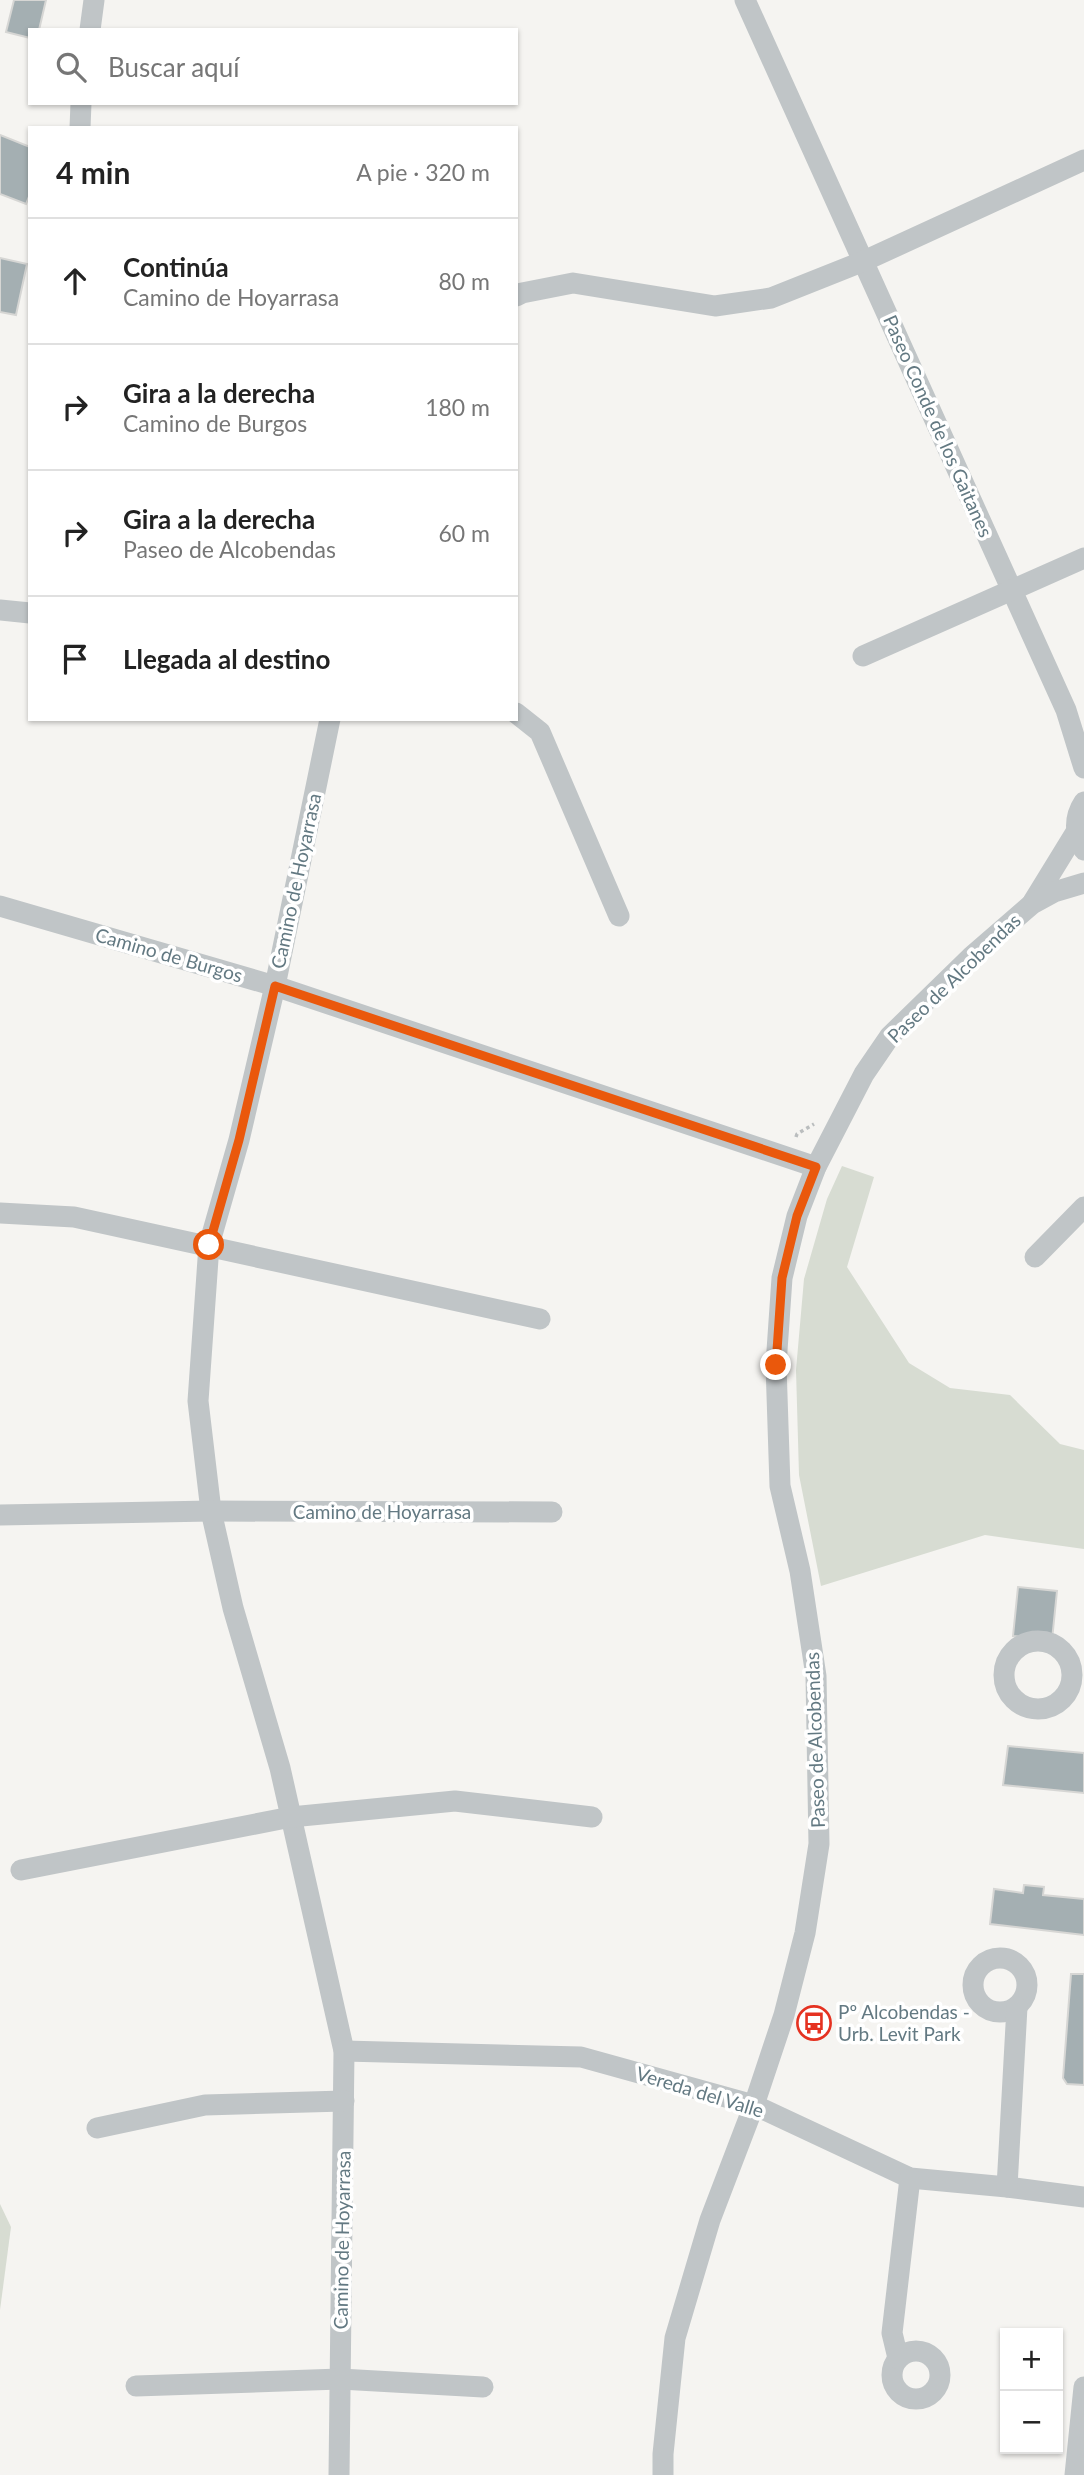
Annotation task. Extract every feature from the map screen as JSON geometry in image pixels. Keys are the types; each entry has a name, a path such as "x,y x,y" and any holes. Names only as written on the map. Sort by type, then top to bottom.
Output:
{"street":[{"path":"90,28 94,0"},
{"name":"Paseo Conde de los Gaitanes","path":"745,0 1066,710 1084,768"},
{"path":"80,126 81,105"},
{"path":"518,295 573,283 715,306 771,298 864,261 1084,160"},
{"path":"863,656 1084,558"},
{"path":"0,610 28,613"},
{"name":"Paseo Conde de los Gaitanes","path":"1066,710 1084,737"},
{"path":"518,715 540,732 620,916"},
{"name":"Camino de Hoyarrasa","path":"330,721 275,986 239,1140 209,1245 198,1402 211,1511 233,1608 279,1768 344,2052 339,2475"},
{"name":"Paseo de Alcobendas","path":"663,2475 674,2339 710,2220 754,2105 784,2015 805,1933 819,1844 816,1676 800,1571 780,1486 776,1365 782,1278 797,1216 816,1167 864,1074 890,1036 971,957 1032,904 1080,841 1077,818 1084,802"},
{"name":"Paseo de Alcobendas","path":"1032,904 1054,892 1084,883"},
{"name":"Camino de Burgos","path":"0,906 275,986 816,1167"},
{"path":"1035,1257 1084,1207"},
{"path":"0,1213 74,1217 540,1319"},
{"name":"Camino de Hoyarrasa","path":"0,1515 211,1511 552,1513"},
{"path":"21,1870 291,1817 455,1801 592,1817"},
{"path":"1007,2186 1017,2007"},
{"name":"Vereda del Valle","path":"344,2052 582,2057 754,2105 910,2178 1007,2186 1084,2197"},
{"path":"97,2129 205,2105 344,2101"},
{"path":"898,2358 892,2333 910,2178"},
{"path":"136,2386 340,2379 483,2387"},
{"path":"1075,2475 1081,2446 1084,2387"}],"path":[{"path":"792,1158 797,1134 821,1120"}],"shaded area":[{"path":"842,1166 874,1177 847,1267 909,1363 950,1388 1010,1395 1060,1444 1084,1450 1084,1549 985,1535 821,1586 799,1475 796,1370 804,1279 827,1199"},
{"path":"0,2204 11,2227 0,2310"}],"building":[{"path":"14,0 46,0 39,28 28,28 28,38 6,32"},
{"path":"0,135 28,146 28,199 26,204 0,194"},
{"path":"0,258 27,264 16,315 0,312"},
{"path":"1018,1587 1057,1591 1052,1640 1013,1636"},
{"path":"1008,1746 1084,1753 1084,1793 1003,1785"},
{"path":"1024,1885 1044,1887 1043,1895 1084,1899 1084,1935 990,1924 994,1889 1023,1893"},
{"path":"1071,1974 1084,1974 1084,2085 1067,2084 1063,2078"}],"place":[{"name":"Pº Alcobendas - Urb. Levit Park","path":"814,2023"}],"route":[{"path":"209,1245 239,1140 275,986 816,1167 797,1216 782,1278 776,1365"}]}
